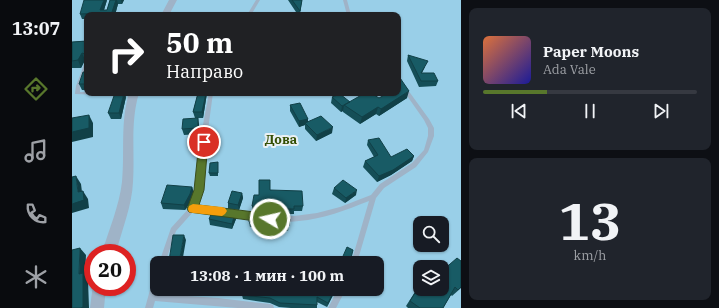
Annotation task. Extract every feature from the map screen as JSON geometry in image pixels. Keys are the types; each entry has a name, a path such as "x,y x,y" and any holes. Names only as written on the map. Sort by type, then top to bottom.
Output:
{"street":[{"path":"167,12 173,0"},
{"path":"112,244 126,193 127,124 133,96"},
{"path":"97,308 98,296"}],"lane":[{"path":"251,12 258,0"},
{"path":"345,0 348,12"},
{"path":"84,71 77,93 84,93"},
{"path":"278,219 300,219 313,217 344,208 373,196 382,186 414,165 426,151 431,136 431,128 401,84"},
{"path":"164,256 173,230 192,209 199,190 205,130 211,96"},
{"path":"356,256 373,196"},
{"path":"192,209 263,218"},
{"path":"332,308 338,296"},
{"path":"149,308 152,297 270,308"}],"shaded area":[{"path":"72,0 461,0 461,308 72,308"}],"building":[{"path":"84,0 104,0 100,10 107,10 110,0 116,0 112,12 84,12 84,14 80,14"},
{"path":"292,0 302,0 300,11"},
{"path":"84,41 84,54 82,53 78,60 72,61 72,42"},
{"path":"408,55 428,61 421,73 434,73 438,81 421,81"},
{"path":"83,72 84,72 84,84 79,84"},
{"path":"401,79 409,91 381,109 378,107 362,117 344,105 360,96 376,96 379,98 383,96 401,96"},
{"path":"114,96 123,96 119,113 108,113"},
{"path":"197,96 205,96 202,112 193,112"},
{"path":"342,96 350,102 342,106 332,97"},
{"path":"300,103 308,119 299,121 290,105"},
{"path":"89,115 89,128 72,132 72,118"},
{"path":"321,116 333,127 317,135 305,123"},
{"path":"198,118 198,128 182,129 183,119"},
{"path":"379,138 391,157 407,149 414,156 393,170 379,176 365,161 378,155 368,140"},
{"path":"218,162 218,173 209,173 210,163"},
{"path":"76,176 78,192 83,191 84,200 72,204 72,177"},
{"path":"259,180 270,180 270,190 302,191 303,206 294,206 294,209 273,209 252,206 254,195 259,195"},
{"path":"343,180 357,190 346,198 334,188"},
{"path":"167,185 192,187 184,205 161,203"},
{"path":"232,191 242,193 238,205 228,203"},
{"path":"213,210 235,213 232,224 209,219"},
{"path":"250,215 290,219 289,226 249,222"},
{"path":"173,235 184,235 180,256 170,256"},
{"path":"347,247 353,250 352,256 343,256"},
{"path":"80,248 79,274 83,273 83,307 72,308 72,250"},
{"path":"457,258 461,261 461,287 458,290 455,287 443,308 420,308 410,301 413,296 449,296 449,265"},
{"path":"251,296 332,296 328,303 317,297 317,305 280,303 270,298"}],"slow traffic":[{"path":"193,209 222,211"}],"district":[{"name":"Дова","path":"281,139"}],"route":[{"path":"204,142 198,197 192,209 227,212 270,219"}]}
